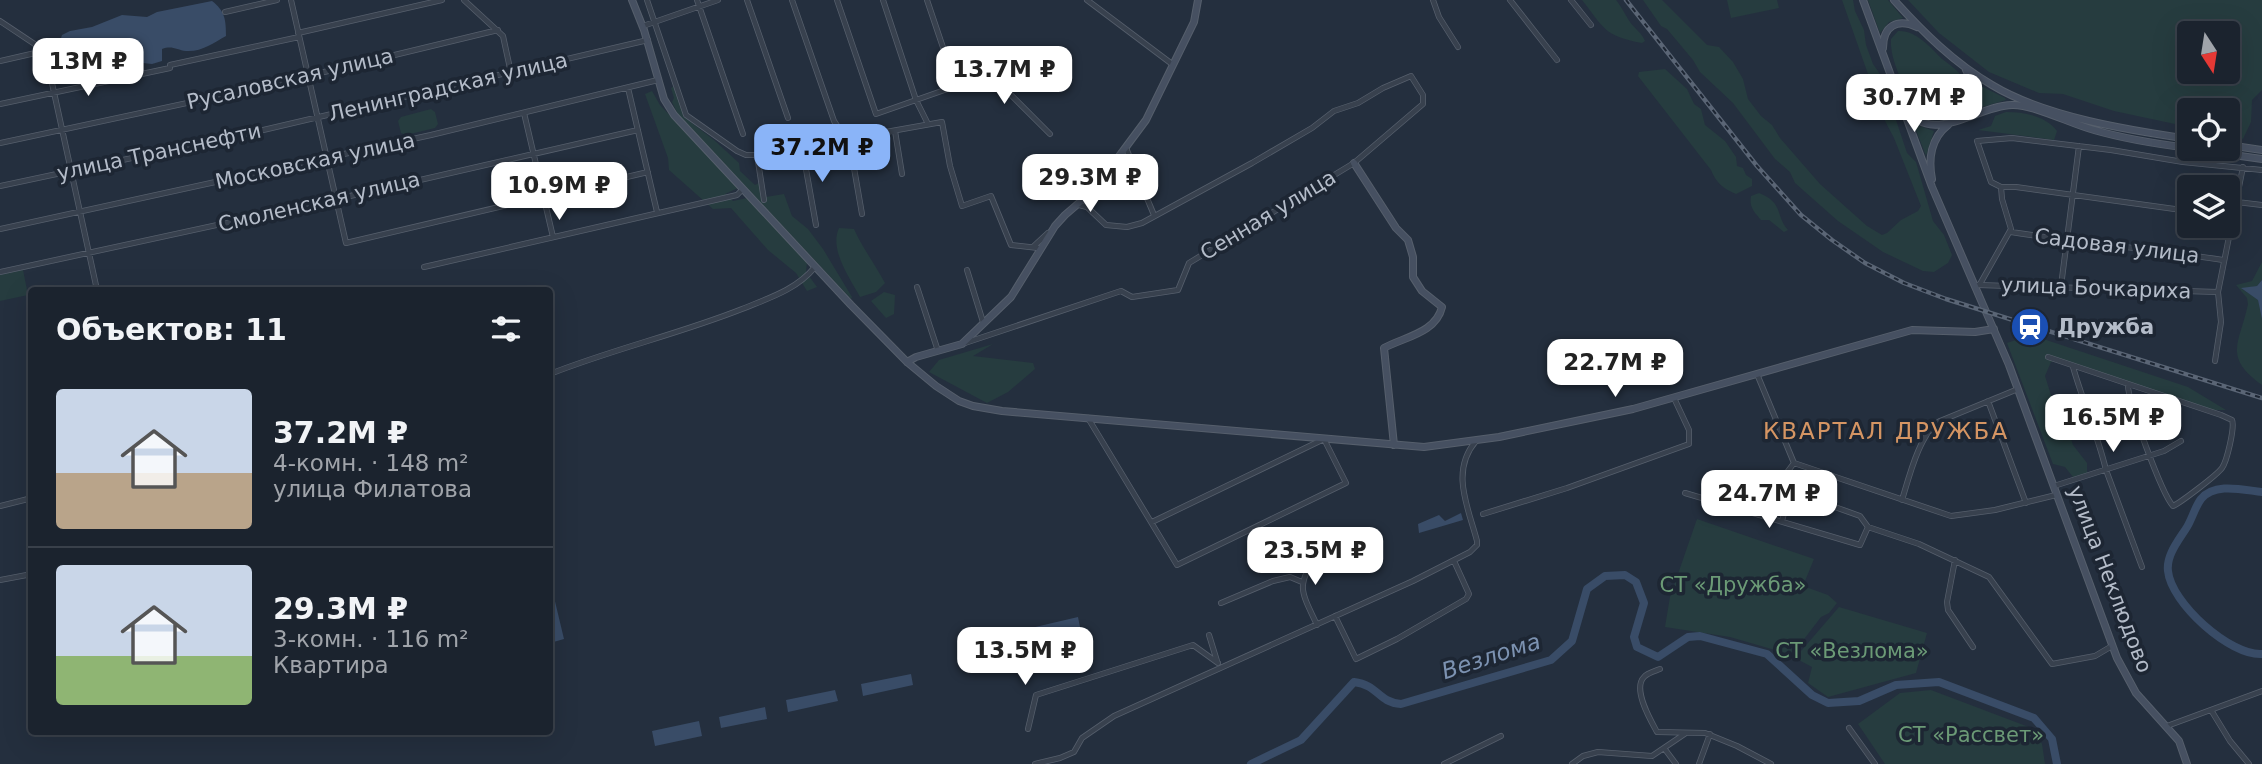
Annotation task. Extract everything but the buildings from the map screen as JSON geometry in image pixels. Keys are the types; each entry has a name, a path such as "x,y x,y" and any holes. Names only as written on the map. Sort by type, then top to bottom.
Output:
{"street":[{"path":"225,12 278,0"},
{"path":"290,0 346,243 648,172"},
{"path":"0,104 442,0"},
{"path":"464,0 503,36 511,73"},
{"path":"632,0 670,110 907,362 945,393 973,407 1424,447 1571,422 1674,398 1912,330 1975,332 1994,329"},
{"path":"647,0 687,115 737,152 757,155 942,122 950,166 962,206 991,196 1010,245 1038,247 1041,251"},
{"path":"697,0 743,134"},
{"path":"643,26 718,0"},
{"path":"747,0 788,118"},
{"path":"792,0 834,121 848,139 862,214"},
{"path":"838,0 876,114 985,76 992,76 1051,134"},
{"path":"883,0 916,100 928,124"},
{"path":"927,0 956,86"},
{"path":"1087,0 1172,64"},
{"path":"1034,247 1065,215 1079,205 1126,148 1156,101 1194,22 1198,0"},
{"path":"1433,0 1439,17 1458,47"},
{"path":"1510,0 1556,60"},
{"path":"1571,0 1591,25"},
{"path":"1863,0 1937,198"},
{"path":"1894,0 1922,30 1991,85 2032,103 2095,121 2177,137"},
{"path":"0,21 45,51 96,287"},
{"path":"1883,51 1884,34 1891,26 1903,23 1922,30"},
{"name":"Русаловская улица","path":"0,143 308,76 498,30"},
{"name":"Ленинградская улица","path":"318,118 648,40"},
{"path":"0,61 45,51"},
{"path":"1937,198 1931,171 1931,155 1938,135 1969,105 1972,94 1971,79 1963,65"},
{"name":"Сенная улица","path":"962,344 1121,290 1132,297 1178,290 1184,273 1195,259 1354,163 1423,104 1423,94 1411,76 1383,88 1358,103 1334,111 1312,128 1252,163 1154,215"},
{"name":"Московская улица","path":"0,229 327,158 658,80"},
{"path":"628,88 657,212"},
{"path":"1898,94 1909,113 1923,123 1935,126 2013,105 2120,137 2177,147"},
{"path":"524,113 553,237"},
{"name":"улица Транснефти","path":"0,186 318,118"},
{"name":"Смоленская улица","path":"0,272 638,130"},
{"path":"895,131 902,174"},
{"name":"Садовая улица","path":"1977,285 2011,232 2001,199 2001,187 1991,182 1977,141 2004,138 2080,146"},
{"path":"802,146 816,225"},
{"path":"2061,286 2080,146 2183,162 2262,170"},
{"path":"2240,147 2262,150"},
{"path":"1079,205 1087,207 1102,223 1109,226 1134,226 1154,215 1126,148"},
{"path":"757,155 764,200"},
{"path":"2240,156 2262,159"},
{"path":"1354,163 1396,228 1408,240 1413,257 1413,277 1422,291 1442,307 1440,316 1421,333 1384,348 1394,445"},
{"path":"2240,188 2243,167"},
{"path":"2001,187 2177,209"},
{"path":"424,267 737,195 743,189"},
{"name":"улица Неклюдово","path":"1937,198 1977,285 2018,389 2112,646 2129,681 2182,747 2187,764"},
{"path":"2240,202 2262,205"},
{"path":"907,362 962,344 1011,297 1055,226"},
{"name":"Садовая улица","path":"2011,232 2223,260"},
{"path":"2216,361 2221,322 2218,292 2227,238"},
{"path":"553,373 694,327 774,297 805,279 815,267"},
{"path":"967,270 983,322"},
{"name":"улица Бочкариха","path":"1977,285 2218,292"},
{"path":"917,287 938,351"},
{"path":"2048,357 2221,415 2234,422 2227,457 2221,470 2181,503 2173,506 2163,491 2128,394 2128,384"},
{"path":"2073,367 2093,432 2105,458 2106,470 2142,567"},
{"path":"1757,374 1794,463 1956,517 2057,495"},
{"path":"1902,500 1931,427 2018,389"},
{"path":"1483,514 1567,488 1689,444 1689,430 1674,398"},
{"path":"1988,401 2026,503"},
{"path":"1087,418 1177,565 1346,483 1324,439 1152,522"},
{"path":"1035,764 1074,751 1083,737 1114,716 1220,665 1317,625 1454,561 1475,548 1478,543 1464,495 1462,470 1466,453 1476,440"},
{"path":"2054,486 2171,448 2180,441"},
{"path":"1782,521 1790,491 1788,471 1794,463"},
{"path":"1790,491 1853,512 1860,516 1868,527 1919,544 1992,579 2052,664 2095,656 2112,646"},
{"path":"1685,493 1860,545 1868,527"},
{"path":"0,506 28,499"},
{"path":"1317,625 1303,596 1302,582 1318,550"},
{"path":"1335,616 1356,659 1466,599 1468,591 1454,561"},
{"path":"1955,561 1947,602 1948,610 1973,647"},
{"path":"0,580 28,575"},
{"path":"1221,603 1273,581 1290,577 1302,582"},
{"path":"1209,635 1220,665"},
{"path":"1028,729 1036,695 1118,670 1155,655 1193,645 1220,665"},
{"path":"1660,669 1644,676 1641,682 1642,701 1657,732 1710,734 1771,764"},
{"path":"2167,726 2262,691"},
{"path":"2211,710 2230,741 2249,764"},
{"path":"1849,728 1875,764"},
{"path":"1572,764 1583,756 1598,751 1652,756 1687,732"},
{"path":"1668,733 1671,741 1669,744"},
{"path":"1699,764 1710,734"},
{"path":"1444,764 1501,737"},
{"path":"1664,748 1675,764"}],"green space":[{"path":"1582,0 1616,0 1645,41 1642,43 1612,34"},
{"path":"1643,0 1662,0 1707,45 1719,47 1733,62 1743,79 1748,99 1780,138 1820,184 1867,226 1882,235 1918,211 1921,206 1883,117 1842,0 1853,0 1873,64 1882,77 1882,90 1895,117 1907,153 1916,162 1933,221 1944,235 1952,255 1948,263 1934,272 1923,271 1883,252 1838,221 1795,183 1790,172 1775,159 1733,103 1700,72"},
{"path":"1727,0 1777,0 1779,8 1731,18"},
{"path":"1868,0 1888,0 1903,18 1889,22 1880,33"},
{"path":"1908,0 2262,0 2262,90 2252,100 2251,122 2243,139 2240,138 2240,98 2177,98 2177,124 2114,111 2063,94 2039,93 1989,72 1939,33"},
{"path":"1898,31 1911,33 1922,40 1963,78 1967,92 1965,100 1953,114 1935,120 1926,119 1912,107 1891,49 1891,39"},
{"path":"1665,69 1687,89 1694,104 1701,109 1705,125 1725,141 1736,157 1737,166 1743,168 1746,175 1752,179 1752,186 1736,194 1721,185 1638,76 1639,72"},
{"path":"1977,84 2005,98 2006,100 1972,110"},
{"path":"674,86 684,117 739,163 740,171 755,185 759,183 766,197 784,194 792,216 808,229 823,249 851,299 678,114 672,102 674,98 671,88"},
{"path":"652,91 660,105 738,188 725,194 733,201 747,198 807,262 806,272 817,287 807,291 796,273 768,250 731,208 713,209 669,170 668,158 645,94"},
{"path":"431,109 435,112 438,124 435,128 406,135 401,133 398,121 401,117"},
{"path":"2006,112 2041,118 2057,131 2054,140 1978,130 1991,126 1995,116"},
{"path":"1914,125 1934,131 1926,156"},
{"path":"1759,193 1776,205 1788,230 1784,232 1769,220 1761,220 1756,214 1751,206 1751,196"},
{"path":"839,228 854,229 885,283 876,292 860,297 846,273 837,245"},
{"path":"2262,262 2262,280 2257,286 2242,289 2258,299 2262,319 2262,385 2242,366 2238,357 2238,339 2248,304 2247,298 2236,285 2252,281"},
{"path":"23,270 28,295 0,301 0,275"},
{"path":"884,292 895,295 894,314 886,318 871,301"},
{"path":"2031,335 2188,387 2226,410 2212,410 2062,360 2051,362 2045,376 2051,395 2064,417 2073,445 2087,463 2087,473 2073,477 2065,467 2053,464 2007,343"},
{"path":"993,344 973,356 1033,363 1035,369 1008,392 987,403 929,372 939,360"},
{"name":"СТ «Дружба»","path":"1697,519 1814,559 1803,586 1828,595 1837,603 1829,613 1821,617 1792,655 1730,637 1665,627 1670,597"},
{"name":"СТ «Везлома»","path":"1839,607 1927,633 1916,673 1828,697 1808,683 1812,667 1795,658"},
{"name":"СТ «Рассвет»","path":"1931,690 2034,729 2042,744 2045,764 1885,764 1858,724 1900,693"}],"water":[{"path":"212,1 224,16 226,36 207,46 192,51 162,49 162,61 152,64 66,73 63,70 59,55 61,39 62,35 70,31 92,27 122,15 147,17 157,12"},
{"path":"2262,280 2262,319 2258,300 2241,288 2257,286"},
{"path":"1461,513 1463,520 1419,533 1418,524 1439,515 1445,521"},
{"path":"553,593 564,639 553,642"},
{"path":"1078,617 1081,632 1034,642 1031,628"},
{"path":"911,674 913,685 863,696 861,684"},
{"path":"835,690 838,701 788,712 786,700"},
{"path":"765,707 767,719 721,728 719,717"},
{"path":"699,721 702,736 655,746 652,731"}],"waterway":[{"name":"Везлома","path":"2262,492 2230,488 2214,490 2207,494 2199,502 2174,548 2168,565 2172,584 2179,598 2204,625 2234,646 2262,654"},
{"name":"Везлома","path":"1251,764 1301,740 1354,682 1369,686 1387,700 1401,704 1551,660 1572,641 1587,589 1605,576 1625,575 1636,582 1644,603 1634,637 1637,647 1658,657 1688,637 1700,636 1767,654 1812,695 1828,703 1859,701 1896,685 1939,682 2034,718 2052,739 2057,764"}],"railway":[{"path":"1626,0 1757,166 1801,215 1865,263 1904,283 1946,299 2262,398"}],"place":[{"name":"Дружба","path":"2030,327"}],"district":[{"name":"КВАРТАЛ ДРУЖБА","path":"1886,431"}]}
